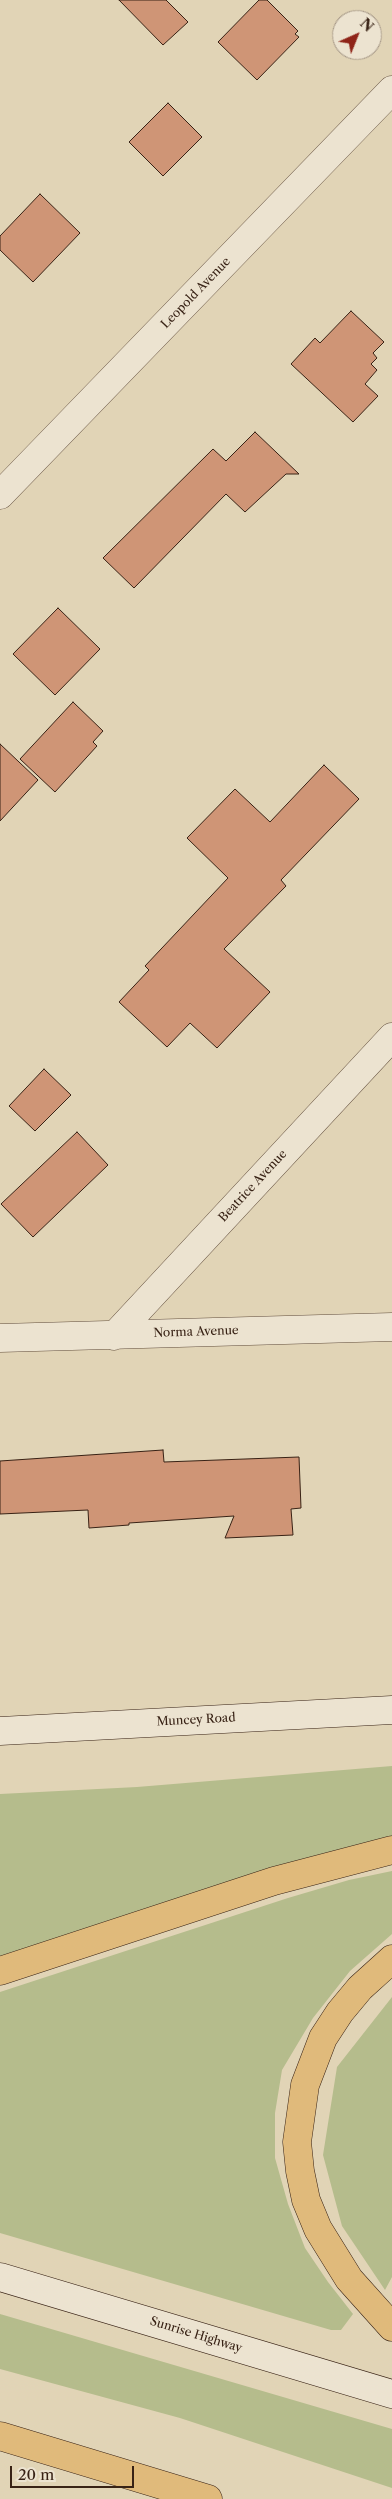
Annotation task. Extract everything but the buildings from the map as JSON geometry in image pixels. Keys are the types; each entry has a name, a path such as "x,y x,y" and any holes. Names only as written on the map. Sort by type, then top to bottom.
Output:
{"highway":[{"path":"0,1971 274,1881 392,1850"},
{"path":"392,1959 360,1988 340,2012 323,2038 305,2085 297,2142 306,2200 318,2229 349,2279 392,2327"},
{"path":"0,2436 208,2499"}],"street":[{"name":"Leopold Avenue","path":"0,495 392,90"},
{"name":"Beatrice Avenue","path":"114,1336 392,1037"},
{"name":"Norma Avenue","path":"0,1338 392,1327"},
{"name":"Muncey Road","path":"0,1731 392,1710"},
{"name":"Sunrise Highway","path":"0,2277 392,2394"}],"green space":[{"path":"392,1766 392,1841 0,1958 0,1794 137,1787"},
{"path":"392,1871 392,1934 350,1971 313,2018 282,2070 275,2113 275,2158 288,2204 305,2248 353,2314 341,2330 331,2330 0,2233 0,1992 288,1898 349,1880"},
{"path":"392,1997 392,2277 385,2290 342,2226 323,2155 337,2067"},
{"path":"0,2314 392,2429 392,2488 180,2418 0,2369"}]}
